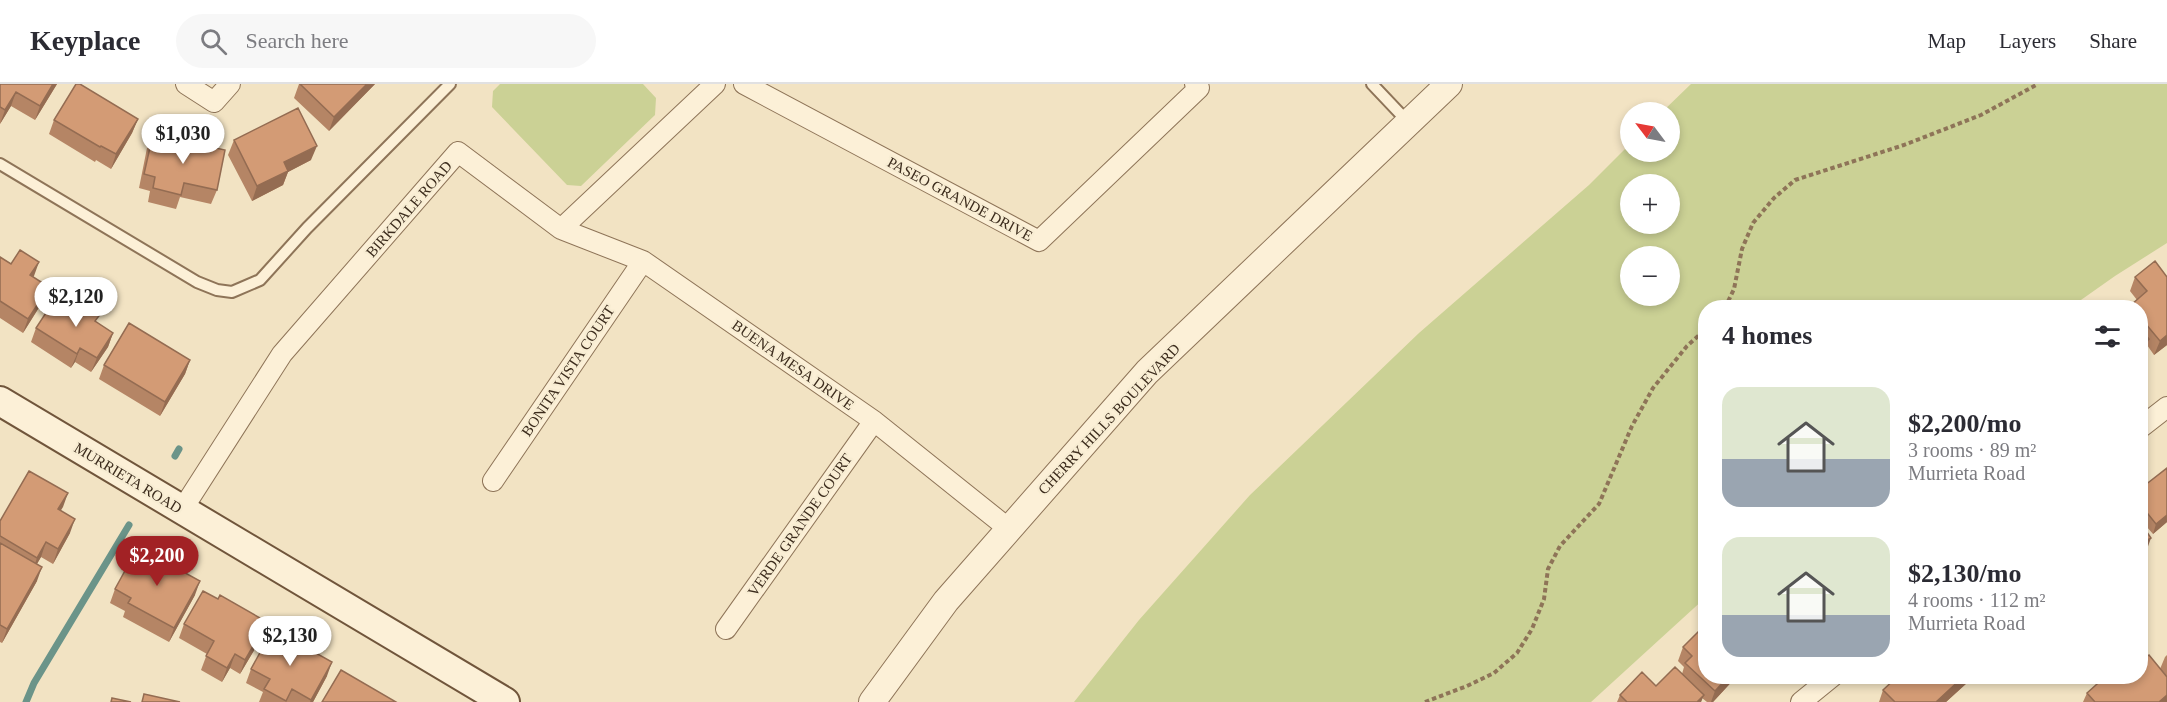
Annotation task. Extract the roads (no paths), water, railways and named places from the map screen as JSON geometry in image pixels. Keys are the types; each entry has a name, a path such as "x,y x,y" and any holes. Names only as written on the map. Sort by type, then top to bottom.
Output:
{"main road":[{"name":"MURRIETA ROAD","path":"1,403 505,702"}],"street":[{"path":"186,84 214,102 230,84"},
{"path":"561,229 715,84"},
{"name":"PASEO GRANDE DRIVE","path":"744,84 1039,241 1199,88 1195,84"},
{"name":"CHERRY HILLS BOULEVARD","path":"872,702 946,601 1147,372 1449,84"},
{"name":"BIRKDALE ROAD","path":"182,510 282,354 458,152 561,229"},
{"name":"BUENA MESA DRIVE","path":"561,229 643,261 874,421 1009,529"},
{"name":"BONITA VISTA COURT","path":"493,481 643,261"},
{"path":"2148,421 2167,406"},
{"name":"VERDE GRANDE COURT","path":"726,629 874,421"},
{"path":"1801,702 1823,684"}],"lane":[{"path":"0,164 196,282 217,290 232,292 260,280 307,228 450,84"},
{"path":"1372,84 1408,123"}],"waterway":[{"path":"175,456 179,449"},
{"path":"26,702 34,683 129,525"}]}
